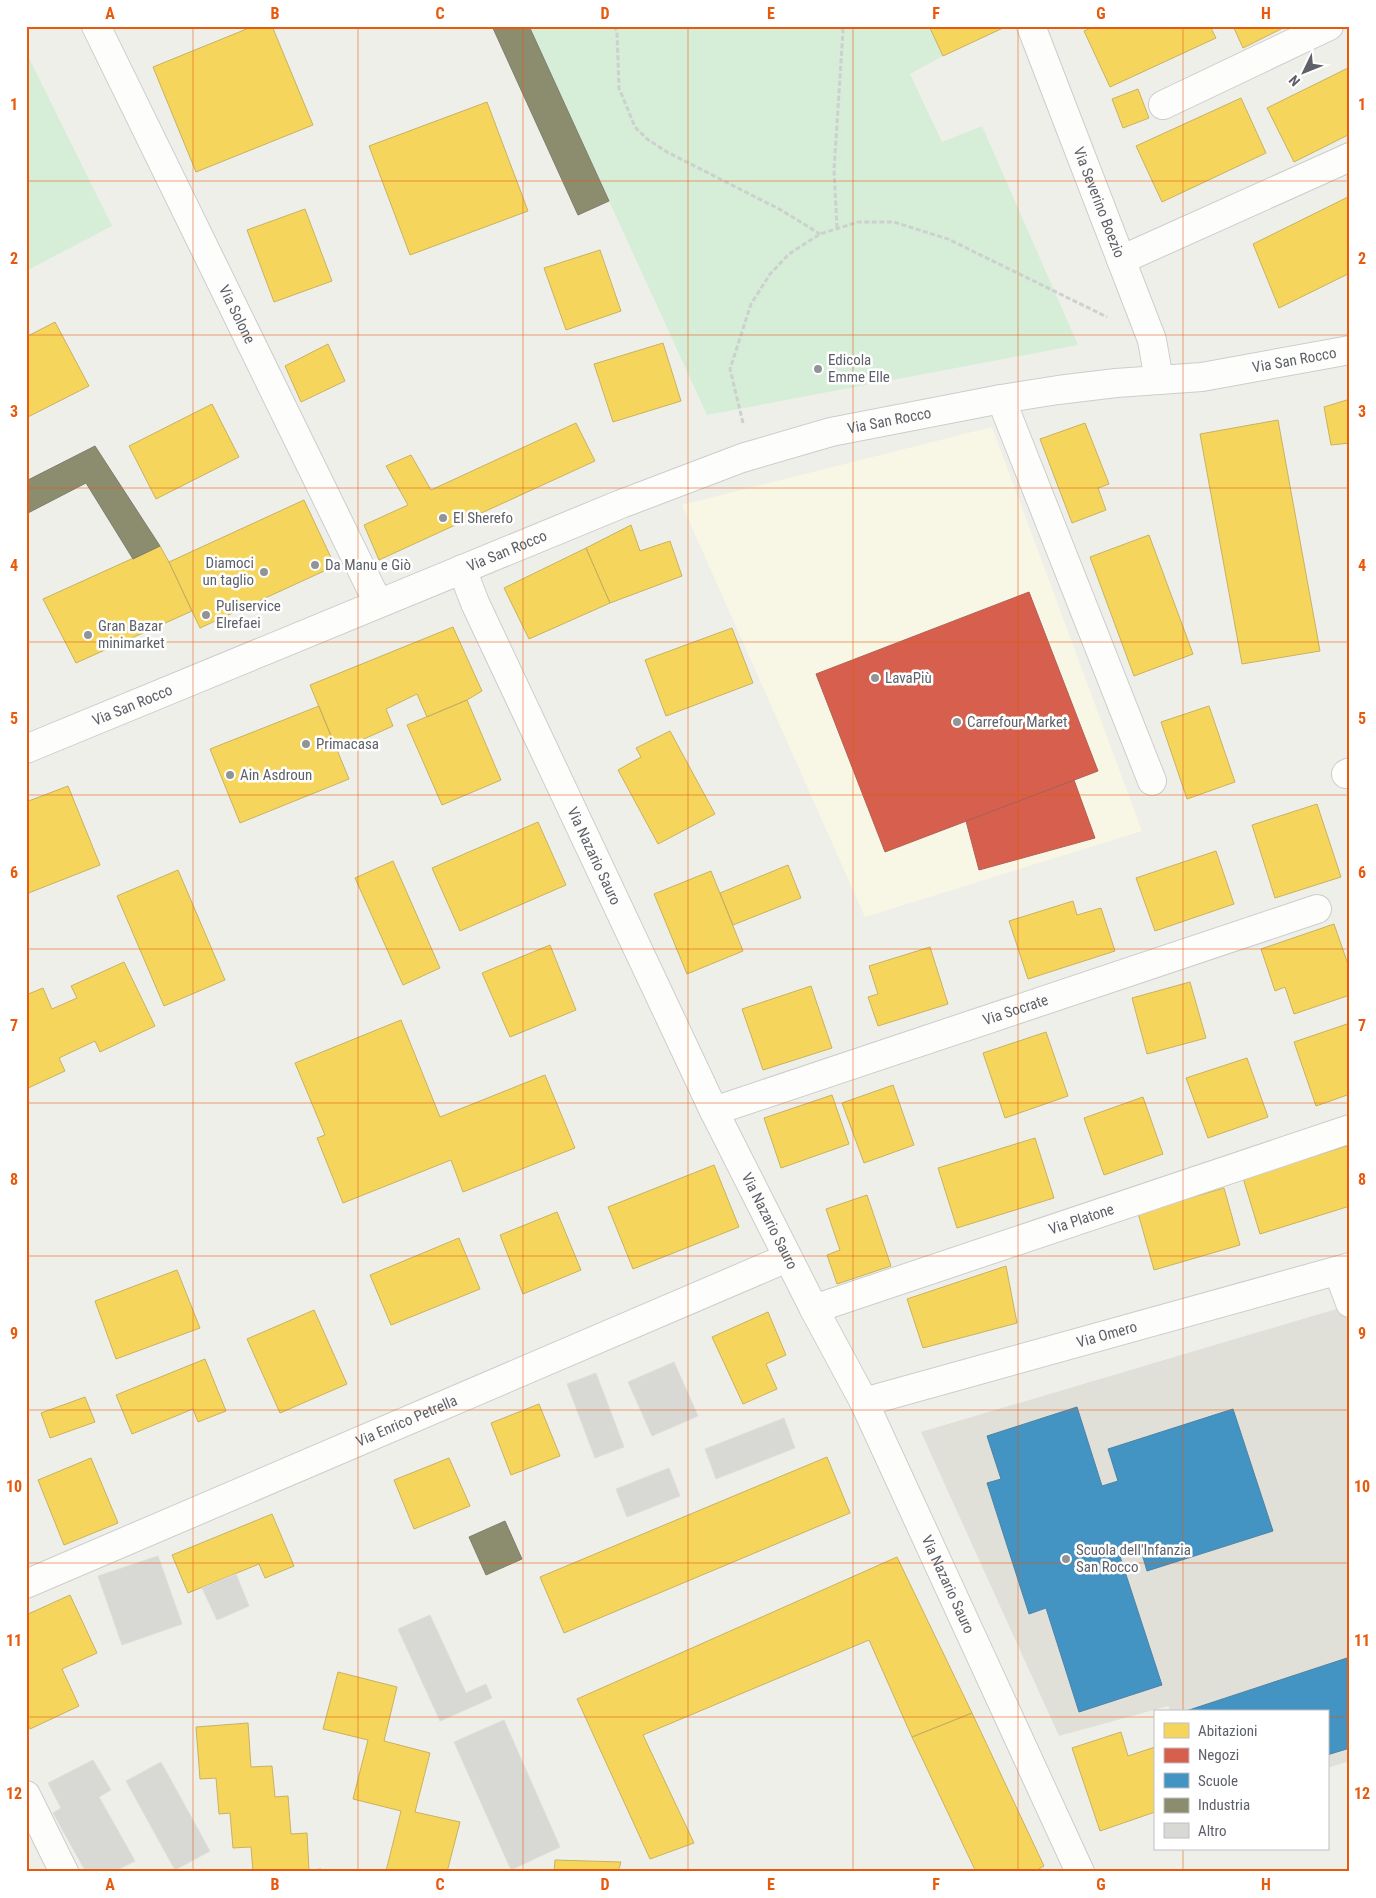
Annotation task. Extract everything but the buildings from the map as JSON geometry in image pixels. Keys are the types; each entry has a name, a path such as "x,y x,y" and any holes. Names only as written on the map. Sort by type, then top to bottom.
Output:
{"street":[{"name":"Via Solone","path":"96,26 378,603"},
{"path":"1163,105 1330,26"},
{"name":"Via Severino Boezio","path":"1034,27 1152,340 1159,380"},
{"path":"1121,260 1350,157"},
{"name":"Via San Rocco","path":"26,749 378,603 690,477 831,432 1001,399 1058,390 1202,377 1350,350"},
{"path":"1001,399 1152,782"},
{"name":"Via Nazario Sauro","path":"462,569 475,603 714,1111 787,1258 864,1402 1080,1872"},
{"name":"Via Socrate","path":"714,1111 1316,909"},
{"name":"Via Platone","path":"814,1309 1350,1129"},
{"name":"Via Enrico Petrella","path":"26,1584 787,1258"},
{"path":"1344,1269 1350,1303"},
{"name":"Via Omero","path":"864,1402 1344,1269"},
{"path":"26,1795 64,1872"}],"path":[{"path":"614,26 617,32 619,88 635,127 647,139 667,152 781,210 820,234"},
{"path":"836,228 834,170 843,30 841,26"},
{"path":"752,456 730,369 741,330 751,304 770,274 789,254 820,234 836,228 858,222 894,222 948,239 1152,340"}],"shaded area":[{"path":"992,427 1142,831 865,917 682,505"},
{"path":"1350,1305 1350,1761 1328,1768 1328,1710 1170,1710 1168,1706 1059,1736 921,1432"}],"green space":[{"path":"529,26 929,26 943,56 910,74 942,142 982,126 1078,345 707,415"},
{"path":"26,52 112,226 26,271"}],"place":[{"name":"Edicola Emme Elle","path":"818,369"},
{"name":"El Sherefo","path":"443,518"},
{"name":"Da Manu e Giò","path":"315,565"},
{"name":"Diamoci un taglio","path":"264,572"},
{"name":"Puliservice Elrefaei","path":"206,615"},
{"name":"Gran Bazar minimarket","path":"88,635"},
{"name":"LavaPiù","path":"875,678"},
{"name":"Carrefour Market","path":"957,722"},
{"name":"Primacasa","path":"306,744"},
{"name":"Ain Asdroun","path":"230,775"},
{"name":"Scuola dell'Infanzia San Rocco","path":"1066,1559"}]}
